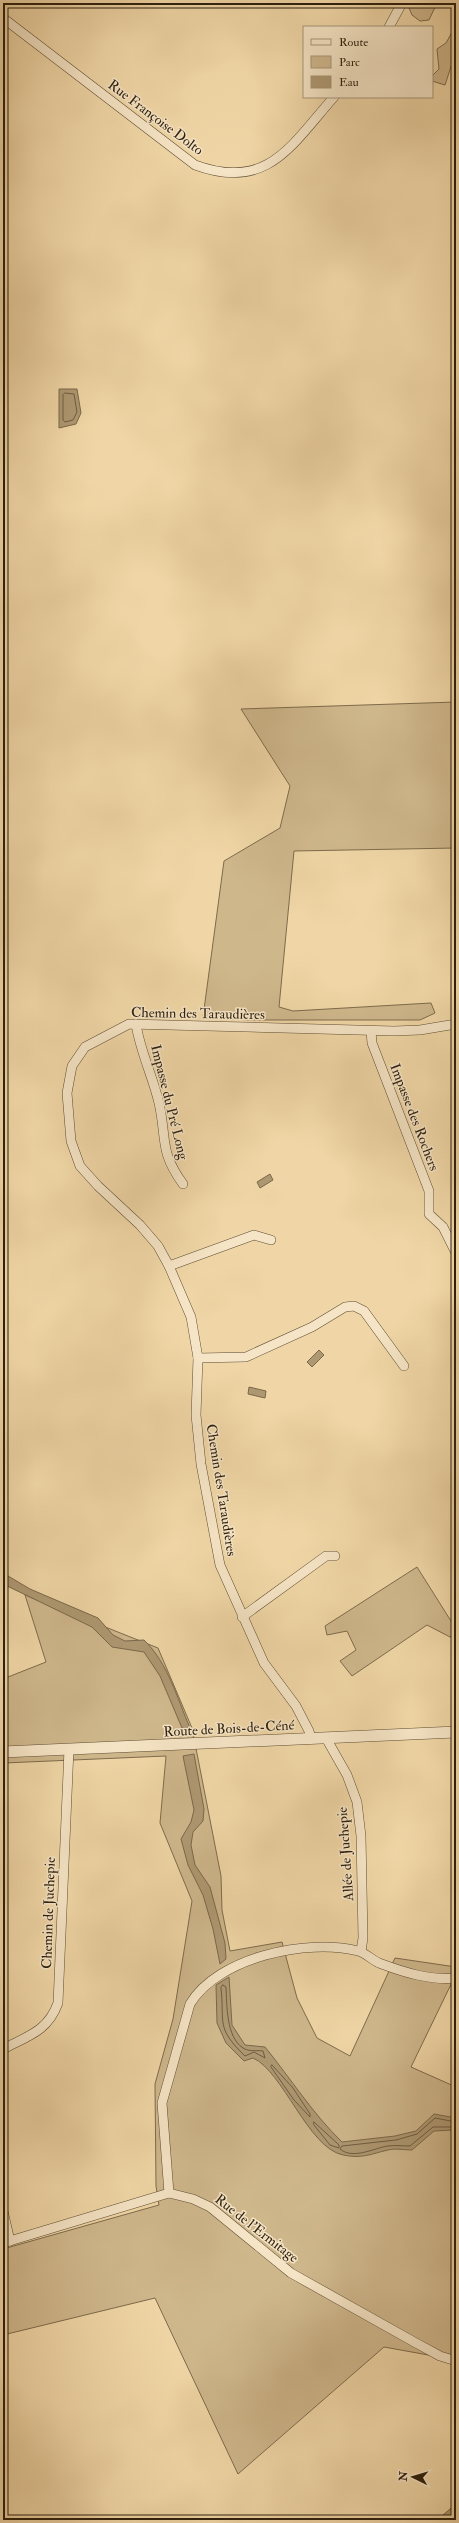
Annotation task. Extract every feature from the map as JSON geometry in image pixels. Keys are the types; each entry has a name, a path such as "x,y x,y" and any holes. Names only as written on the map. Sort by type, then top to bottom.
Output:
{"street":[{"path":"390,26 402,3"},
{"name":"Rue Françoise Dolto","path":"3,18 195,165 212,171 244,172 263,168 280,157 333,98"},
{"name":"Chemin des Taraudières","path":"311,1739 309,1731 296,1706 264,1663 220,1565 201,1464 196,1415 198,1358 191,1317 170,1266 150,1236 108,1197 80,1166 75,1155 66,1107 69,1078 77,1056 94,1040 120,1027 136,1024 371,1031 420,1030 456,1024"},
{"name":"Impasse du Pré Long","path":"136,1024 159,1104 164,1149 170,1167 183,1184"},
{"name":"Impasse des Rochers","path":"371,1031 372,1044 429,1191 430,1214 443,1227 456,1252"},
{"path":"170,1266 254,1235 271,1240"},
{"path":"198,1358 246,1358 312,1327 345,1307 354,1306 364,1311 404,1366"},
{"path":"242,1616 326,1556 335,1556"},
{"name":"Route de Bois-de-Céné","path":"3,1752 456,1732"},
{"name":"Allée de Juchepie","path":"326,1738 347,1775 357,1802 362,1875 364,1938 361,1951"},
{"name":"Chemin de Juchepie","path":"3,2049 46,2026 54,2016 58,2003 69,1750"},
{"path":"3,2212 6,2242 169,2193 162,2103 190,2004 198,1990 223,1971 274,1952 306,1946 344,1947 361,1951 378,1962 413,1974 442,1980 456,1978"},
{"name":"Rue de l'Ermitage","path":"169,2193 193,2199 210,2207 291,2273 440,2356 456,2361"}],"green space":[{"path":"407,3 437,3 429,20 420,21 412,15"},
{"path":"456,25 456,51 445,85 433,81 433,75 439,69 437,49 446,43"},
{"path":"456,702 456,848 294,851 279,1007 293,1011 431,1003 435,1013 420,1020 249,1020 203,1017 224,861 280,828 290,786 241,709"},
{"path":"417,1567 456,1629 456,1635 450,1637 427,1625 352,1676 340,1661 356,1650 347,1631 327,1635 325,1626"},
{"path":"25,1595 158,1648 192,1728 221,1876 222,1910 230,1951 282,1942 297,1998 317,2038 350,2056 395,1958 456,1967 456,1974 411,2067 456,2087 456,2360 384,2347 238,2474 155,2298 3,2335 3,2249 159,2205 156,2186 155,2084 173,2019 192,1901 160,1823 166,1756 4,1763 3,1679 46,1662"}],"water":[{"path":"59,389 77,389 81,413 76,424 59,428"},
{"path":"270,1174 273,1180 260,1188 257,1182"},
{"path":"319,1350 324,1355 312,1367 307,1362"},
{"path":"249,1387 266,1391 265,1398 248,1394"},
{"path":"3,1573 30,1589 98,1618 113,1635 125,1641 144,1640 166,1670 190,1728 182,1728 160,1676 144,1652 112,1647 92,1627 3,1584"},
{"path":"194,1754 204,1809 203,1821 193,1832 191,1845 195,1865 210,1887 225,1943 226,1959 220,1964 213,1929 203,1895 188,1865 181,1839 191,1822 194,1810 183,1756"},
{"path":"229,1977 232,2025 245,2045 265,2047 312,2108 342,2142 395,2136 416,2131 434,2114 456,2118 456,2133 453,2130 434,2131 412,2150 391,2149 366,2156 343,2155 330,2149 318,2139 275,2078 264,2066 253,2058 244,2061 226,2043 217,2023 216,1985"},
{"path":"456,2504 456,2520 437,2520"}]}
